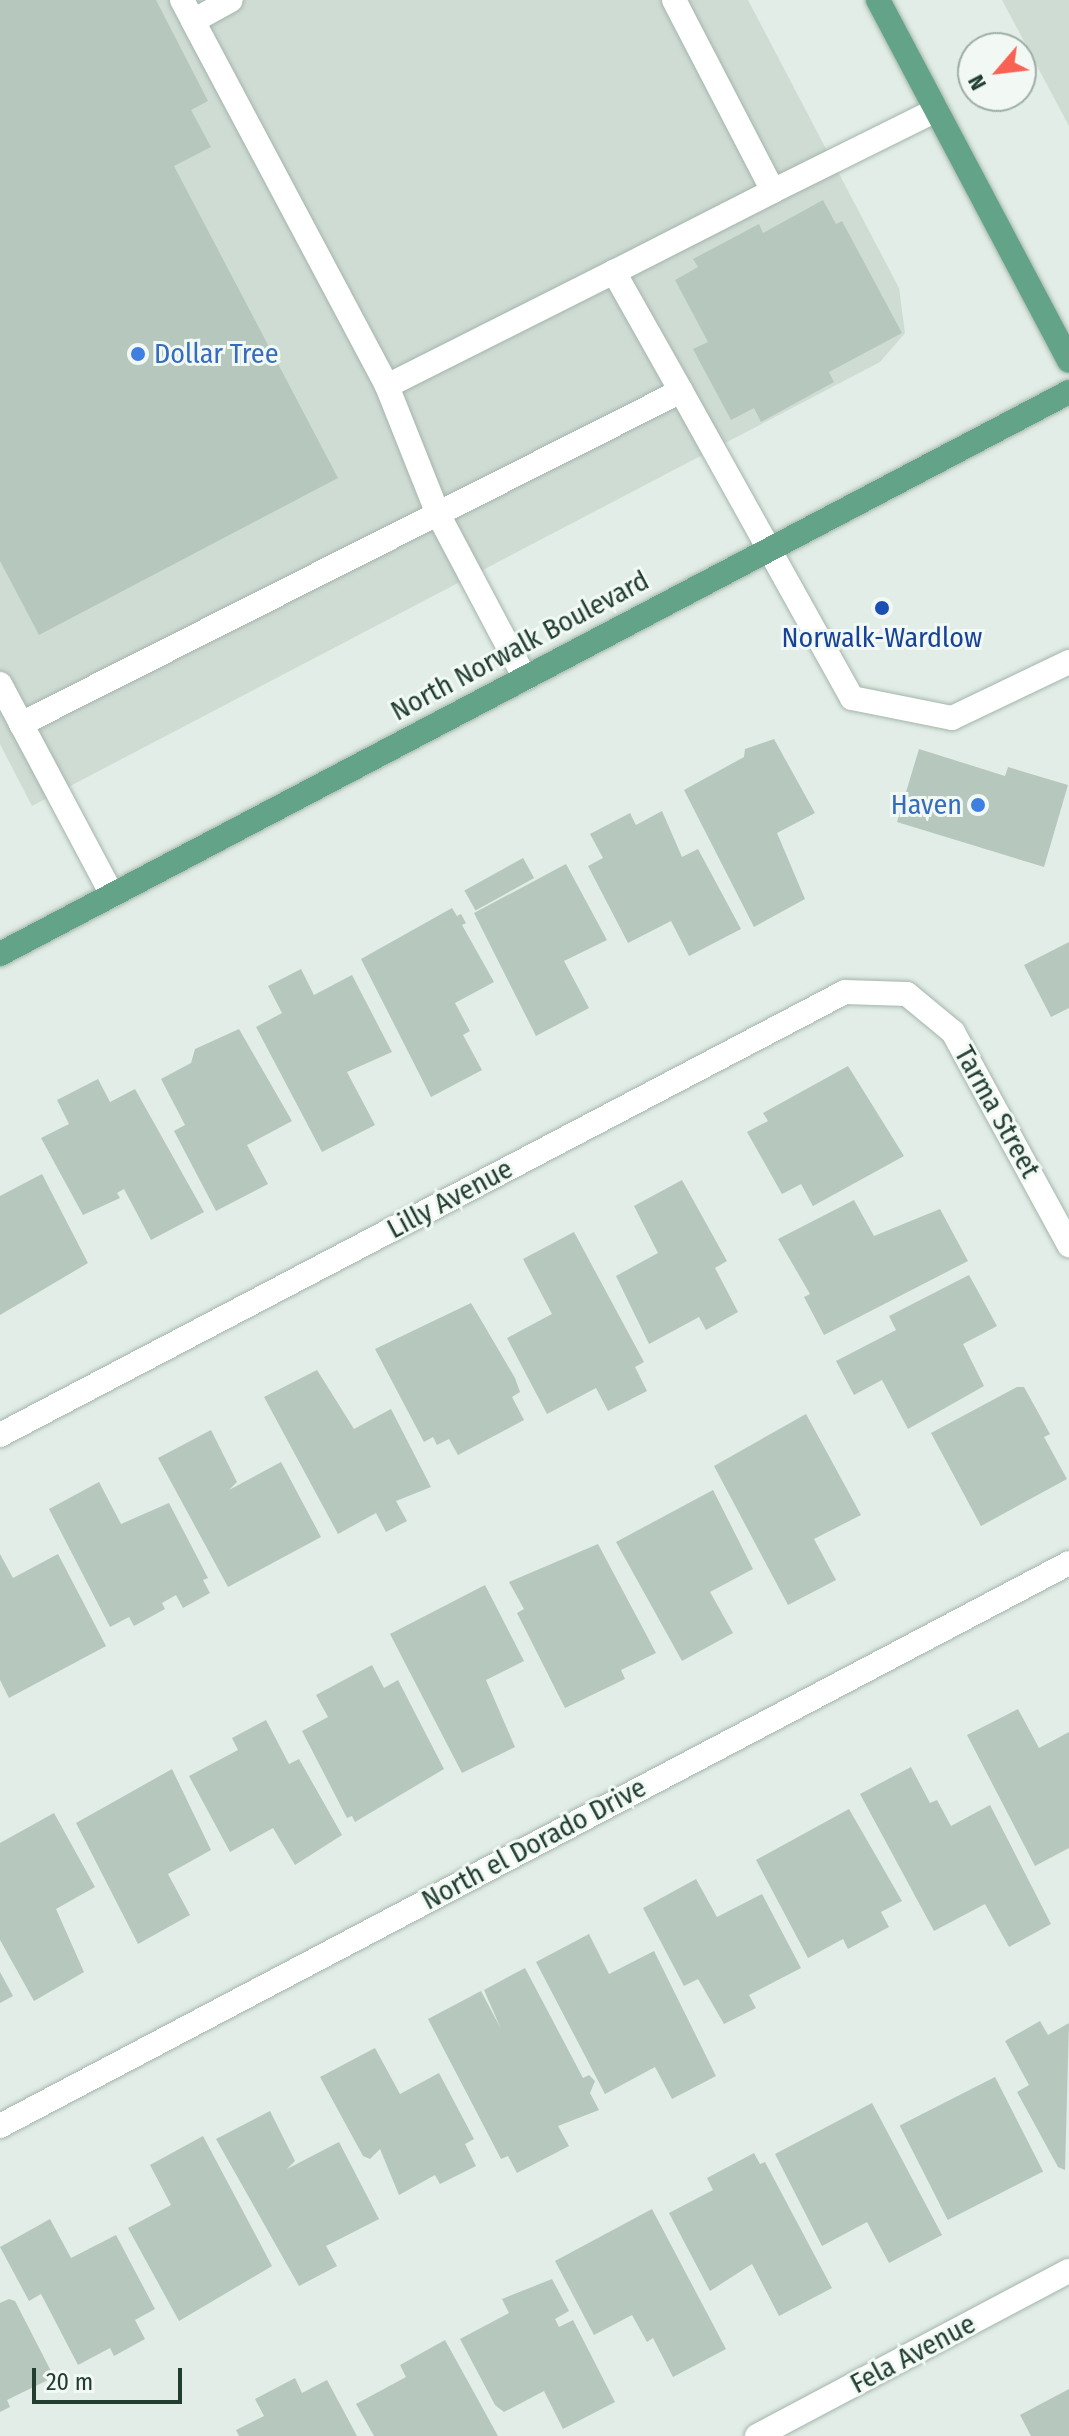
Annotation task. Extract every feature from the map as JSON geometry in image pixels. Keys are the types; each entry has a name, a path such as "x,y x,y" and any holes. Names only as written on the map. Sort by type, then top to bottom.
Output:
{"main road":[{"path":"878,0 1069,360"},
{"name":"North Norwalk Boulevard","path":"0,954 1069,392"}],"street":[{"path":"231,0 188,11 387,386 438,514 525,678"},
{"path":"674,0 773,191"},
{"path":"387,386 936,110"},
{"path":"614,272 852,698 952,718 1069,662"},
{"path":"21,724 681,391"},
{"path":"0,684 112,895"},
{"name":"Lilly Avenue","path":"0,1435 845,992 907,994"},
{"name":"Tarma Street","path":"907,994 953,1032 1069,1245"},
{"name":"North el Dorado Drive","path":"0,2126 1069,1563"},
{"name":"Fela Avenue","path":"757,2436 1069,2271"}],"shaded area":[{"path":"0,0 748,0 899,288 905,333 880,362 32,806 0,744"},
{"path":"1002,0 1069,0 1069,126 1037,66 1037,32 1019,32"}],"building":[{"path":"0,0 156,0 208,101 191,110 211,147 174,166 338,478 39,635 0,561"},
{"path":"823,200 836,224 842,221 902,333 829,372 834,382 761,422 754,408 731,420 693,349 708,342 675,280 698,267 693,259 759,224 763,233"},
{"path":"774,739 815,813 777,833 805,899 754,927 684,790 744,757 745,749"},
{"path":"919,749 1005,776 1008,767 1068,785 1044,867 897,822"},
{"path":"662,811 682,857 698,849 741,929 689,956 671,921 628,943 588,866 603,858 590,834 630,813 636,825"},
{"path":"523,858 534,878 476,911 464,890"},
{"path":"566,864 607,940 564,961 589,1008 536,1036 474,913"},
{"path":"452,908 457,916 461,914 466,923 462,925 494,982 455,1003 470,1031 463,1035 482,1070 431,1097 361,959"},
{"path":"1069,942 1069,1008 1051,1017 1024,965"},
{"path":"301,969 314,995 352,975 392,1052 347,1072 375,1125 322,1152 256,1027 282,1013 268,986"},
{"path":"239,1029 292,1121 247,1145 268,1184 216,1211 174,1131 185,1125 161,1079 191,1063 195,1049"},
{"path":"848,1066 904,1156 813,1206 801,1184 782,1194 747,1132 768,1121 763,1113"},
{"path":"98,1079 110,1102 135,1089 204,1212 151,1240 124,1189 117,1193 120,1198 83,1215 41,1138 69,1124 57,1100"},
{"path":"42,1174 88,1263 0,1315 0,1196"},
{"path":"682,1180 727,1261 715,1268 738,1312 706,1330 699,1317 649,1344 616,1276 658,1253 634,1206"},
{"path":"854,1200 874,1236 940,1209 968,1261 824,1335 804,1297 810,1294 778,1239"},
{"path":"574,1232 644,1362 635,1367 647,1391 608,1411 596,1388 547,1414 507,1338 552,1314 523,1259"},
{"path":"969,1275 997,1326 963,1344 984,1386 908,1429 882,1380 854,1395 836,1361 896,1330 889,1316"},
{"path":"471,1303 515,1378 520,1392 512,1397 524,1420 458,1455 449,1439 437,1445 433,1437 424,1442 375,1349"},
{"path":"317,1370 354,1429 391,1409 431,1487 396,1501 407,1521 386,1532 376,1513 338,1534 264,1397"},
{"path":"1017,1387 1024,1387 1050,1434 1044,1437 1067,1479 981,1526 931,1433"},
{"path":"806,1414 861,1515 814,1539 836,1580 788,1605 714,1466"},
{"path":"211,1430 237,1482 229,1490 281,1462 321,1537 228,1587 158,1458"},
{"path":"99,1482 121,1524 169,1503 208,1578 203,1580 210,1593 183,1608 176,1595 162,1603 165,1609 134,1626 129,1617 110,1627 49,1509"},
{"path":"713,1490 753,1569 710,1592 733,1633 682,1661 616,1542"},
{"path":"598,1544 656,1653 621,1670 625,1679 565,1708 517,1613 524,1609 509,1582"},
{"path":"0,1554 13,1578 58,1554 106,1646 9,1698 0,1680"},
{"path":"485,1585 524,1661 486,1680 515,1747 462,1773 390,1634"},
{"path":"372,1665 384,1688 398,1680 444,1769 355,1822 352,1816 347,1818 302,1731 328,1717 316,1695"},
{"path":"1018,1709 1039,1748 1069,1732 1069,1848 1035,1866 967,1735"},
{"path":"266,1720 289,1764 299,1759 342,1835 295,1865 273,1828 230,1852 189,1776 238,1750 232,1738"},
{"path":"911,1767 930,1803 937,1800 951,1826 990,1805 1051,1924 1009,1947 985,1904 934,1931 860,1794"},
{"path":"172,1769 211,1850 168,1874 190,1915 138,1944 76,1823"},
{"path":"849,1809 902,1901 881,1912 889,1927 848,1949 843,1939 808,1958 756,1860"},
{"path":"54,1813 95,1887 56,1909 84,1972 34,2001 0,1940 0,1843"},
{"path":"696,1879 717,1917 762,1894 801,1968 749,1995 756,2008 724,2024 698,1979 684,1986 643,1908"},
{"path":"589,1934 609,1974 654,1951 716,2076 672,2099 655,2067 605,2094 536,1962"},
{"path":"525,1968 583,2078 589,2075 595,2081 590,2093 599,2110 558,2126 569,2146 517,2173 508,2156 501,2159 428,2019 481,1991 501,2029 484,1990"},
{"path":"0,1972 13,1996 0,2003"},
{"path":"1040,2021 1048,2035 1069,2023 1065,2170 1058,2167 1017,2092 1029,2085 1005,2041"},
{"path":"375,2048 400,2094 439,2073 474,2139 465,2144 476,2166 440,2184 435,2175 399,2195 380,2149 370,2159 363,2156 320,2077"},
{"path":"995,2077 1043,2171 948,2220 900,2126"},
{"path":"872,2103 942,2235 889,2263 867,2222 822,2246 775,2154"},
{"path":"270,2111 295,2161 287,2169 339,2142 379,2219 326,2246 337,2266 299,2286 216,2139"},
{"path":"203,2136 272,2266 179,2321 128,2228 171,2205 150,2165"},
{"path":"754,2153 760,2164 765,2162 832,2288 779,2316 752,2264 710,2291 669,2213 713,2190 707,2178"},
{"path":"652,2209 726,2349 673,2377 653,2338 647,2342 632,2315 594,2335 555,2261"},
{"path":"50,2219 71,2258 116,2235 155,2309 135,2320 145,2339 114,2356 110,2348 78,2365 41,2294 29,2301 0,2247"},
{"path":"552,2279 569,2311 555,2319 559,2327 573,2320 615,2402 563,2429 544,2391 504,2412 495,2405 460,2339 509,2313 502,2299"},
{"path":"9,2299 15,2301 54,2377 7,2400 10,2407 0,2412 0,2303"},
{"path":"445,2340 498,2436 374,2436 356,2404 406,2377 400,2365"},
{"path":"295,2378 302,2393 327,2380 357,2436 239,2436 236,2430 264,2416 255,2399"},
{"path":"1069,2389 1069,2436 1031,2436 1020,2415"}],"place":[{"name":"Dollar Tree","path":"138,354"},
{"name":"Norwalk-Wardlow","path":"882,608"},
{"name":"Haven","path":"978,805"}]}
